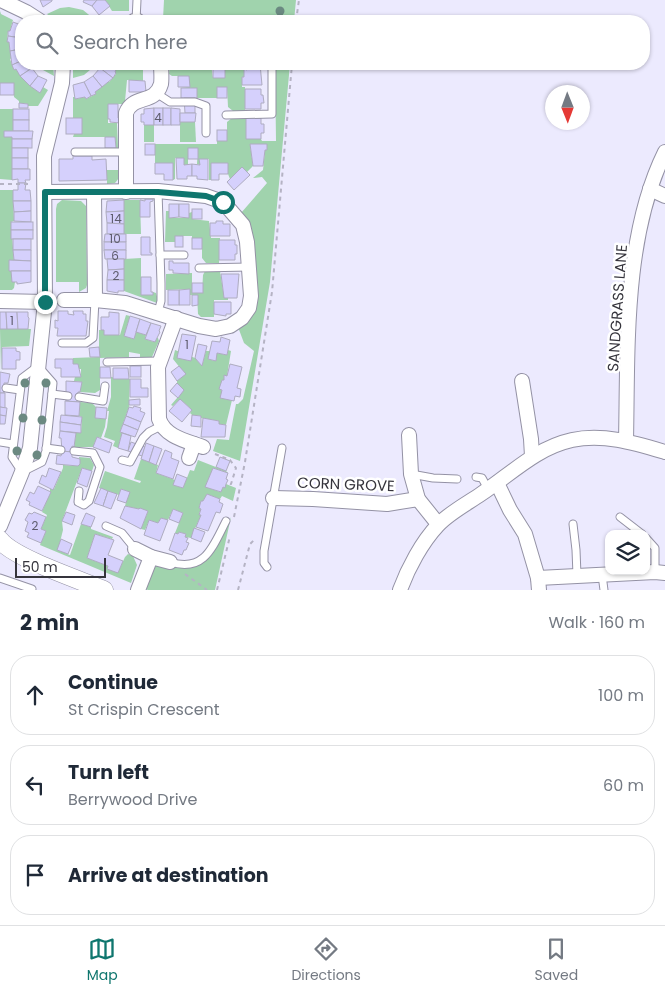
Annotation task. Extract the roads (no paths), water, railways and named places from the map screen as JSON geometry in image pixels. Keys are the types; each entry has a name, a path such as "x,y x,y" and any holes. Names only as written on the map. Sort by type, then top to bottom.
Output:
{"street":[{"path":"2,0 31,15"},
{"path":"0,526 30,448 45,302 40,188 44,156 62,83 63,70"},
{"path":"126,192 126,113 128,106 134,101 147,99 156,93 161,84 161,70"},
{"name":"SANDGRASS LANE","path":"626,441 629,326 634,253 650,188 665,152"},
{"path":"40,188 94,192 158,192 206,196 223,202 242,225 247,242 251,296 249,308 242,318 230,326 216,329 199,326 125,303 95,300 64,300"},
{"path":"650,188 665,196"},
{"path":"94,192 95,300"},
{"path":"0,302 45,302"},
{"path":"176,318 158,367 158,419 161,426 169,433 202,448 190,458"},
{"path":"522,381 532,456"},
{"path":"409,435 411,474 418,499 438,524"},
{"path":"400,590 416,556 438,524 532,456 551,446 573,440 593,438 626,441 665,452"},
{"path":"492,486 525,534 538,584 577,576 660,573"},
{"name":"CORN GROVE","path":"273,498 387,504 418,499"},
{"path":"0,540 5,546 25,557 104,590"},
{"path":"135,549 151,557 170,562"},
{"path":"138,590 151,557"}],"lane":[{"path":"136,15 137,0"},
{"path":"226,115 272,114 272,70"},
{"path":"156,93 170,102 194,102 206,106 206,133"},
{"path":"75,152 126,152"},
{"path":"158,192 161,302 158,312"},
{"path":"160,255 184,255"},
{"path":"199,268 249,267"},
{"path":"62,343 86,343 93,338 95,300"},
{"path":"107,362 160,362"},
{"path":"38,366 53,383 46,448 42,462 22,472 12,456 20,390 22,378 38,366"},
{"path":"79,397 103,401 105,386"},
{"path":"6,388 20,390"},
{"path":"52,394 68,396"},
{"path":"122,460 130,462 143,438 149,432 161,426"},
{"path":"0,442 13,444"},
{"path":"46,448 61,450"},
{"path":"267,567 264,563 264,551 282,448"},
{"path":"74,451 93,453 100,467 89,501 84,504 78,502 80,491"},
{"path":"411,474 433,478 457,479"},
{"path":"476,477 482,478 492,486"},
{"path":"620,517 637,530"},
{"path":"170,562 179,565 194,563 208,555 226,521"},
{"path":"573,524 577,576"},
{"path":"106,526 122,533 135,549"},
{"path":"650,542 655,548 660,573"},
{"path":"602,575 604,590"},
{"path":"0,578 32,589"}]}
